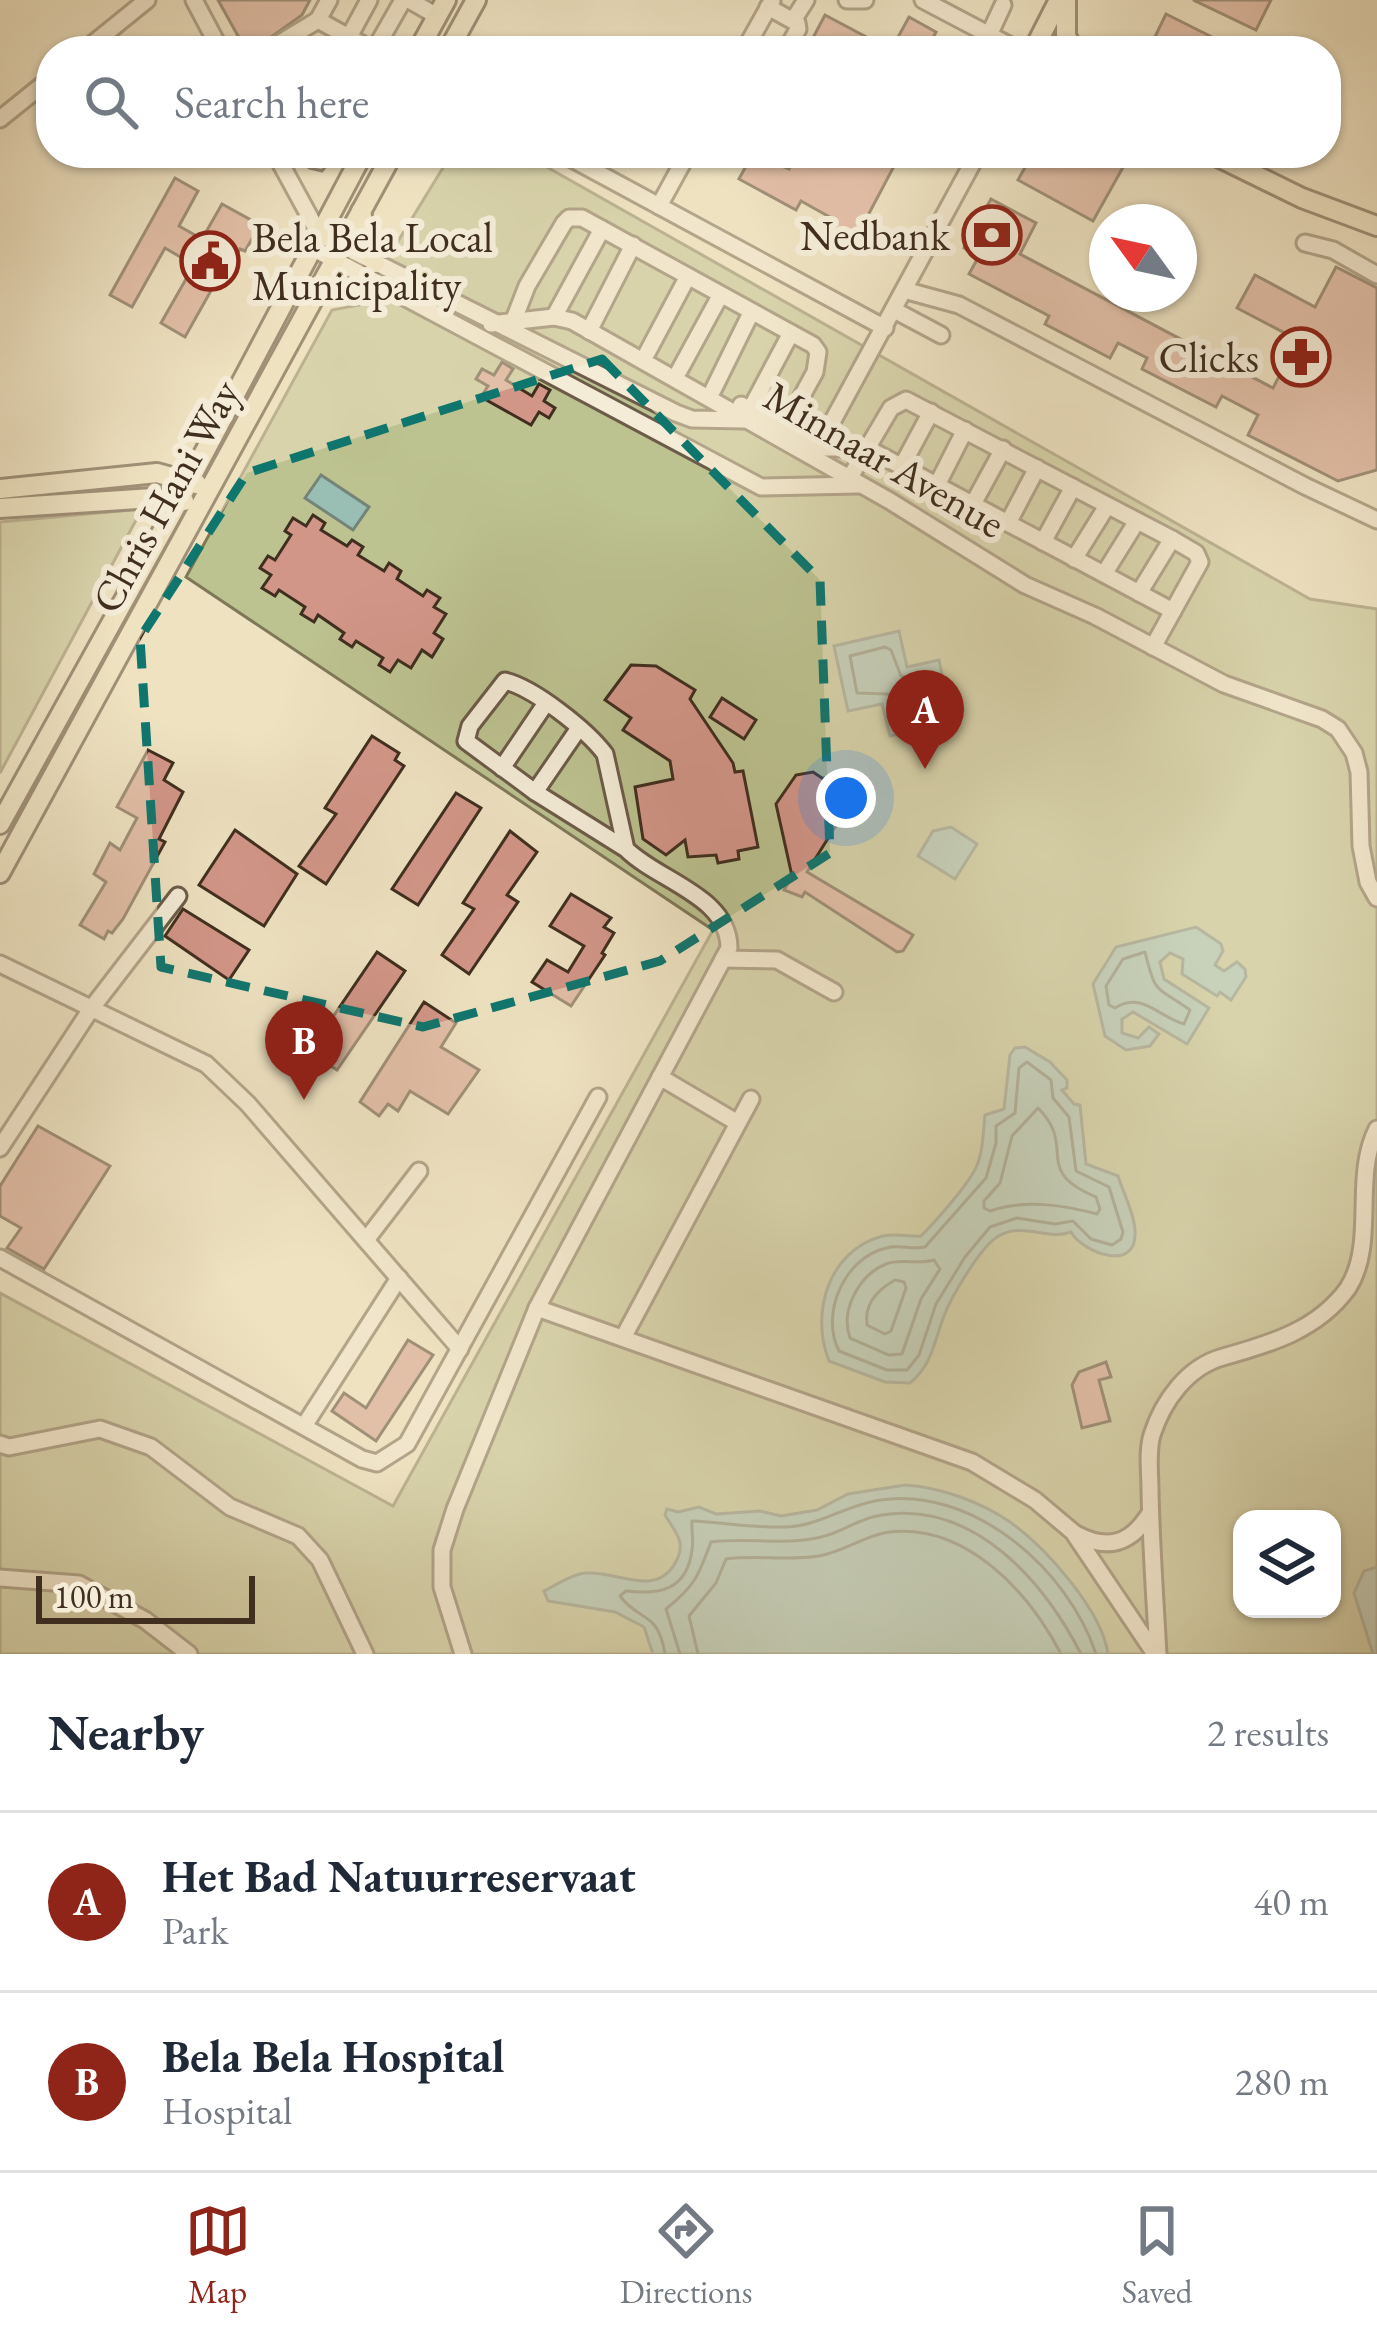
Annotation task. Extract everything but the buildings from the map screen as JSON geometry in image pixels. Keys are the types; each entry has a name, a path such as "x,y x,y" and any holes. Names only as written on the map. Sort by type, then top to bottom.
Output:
{"main road":[{"path":"456,36 476,0"},
{"path":"1042,36 1063,0"},
{"path":"1063,0 1066,36"},
{"path":"426,36 442,8"},
{"name":"Chris Hani Way","path":"0,824 355,168"},
{"name":"Chris Hani Way","path":"0,873 385,168"},
{"path":"1241,168 1377,226"},
{"path":"362,211 375,263"},
{"path":"0,489 157,473 189,481 205,498"},
{"path":"0,508 205,498"},
{"path":"90,659 111,670"}],"street":[{"path":"103,36 147,0"},
{"path":"194,0 213,36"},
{"path":"292,36 318,20 329,0"},
{"path":"350,36 369,0"},
{"path":"383,36 406,0 442,8"},
{"path":"794,19 806,0"},
{"path":"847,0 866,0"},
{"path":"923,0 988,35 1003,4"},
{"path":"752,36 770,3 794,19 798,29 794,36"},
{"path":"318,20 347,36"},
{"path":"0,119 36,90"},
{"path":"282,168 315,241 761,487 856,482 867,448 899,401 907,400 1172,539 1196,553 1199,562 1153,647"},
{"path":"589,168 884,328"},
{"path":"659,206 680,168"},
{"path":"819,446 970,168"},
{"path":"513,322 527,286 564,223 575,216 813,345 817,364 784,429"},
{"path":"554,317 602,229"},
{"path":"1305,244 1333,250 1377,275"},
{"path":"633,245 591,327 680,370 748,416 819,446 867,448 1173,611"},
{"path":"338,253 375,263 692,419 748,416"},
{"path":"646,352 687,278"},
{"path":"904,290 959,304 1377,520"},
{"path":"680,370 720,296"},
{"path":"894,310 941,335"},
{"path":"712,390 752,313"},
{"name":"Minnaar Avenue","path":"491,324 554,317 591,327 748,416 1025,585 1224,684 1322,718 1337,729 1354,753 1361,846 1368,882 1377,898"},
{"path":"748,416 791,332"},
{"path":"902,466 931,412"},
{"path":"937,485 965,430"},
{"path":"973,504 1003,449"},
{"path":"1008,523 1037,468"},
{"path":"1043,542 1073,487"},
{"path":"1074,559 1107,506"},
{"path":"1104,574 1137,521"},
{"path":"1139,593 1172,539"},
{"path":"463,1654 442,1587 442,1550 454,1509 537,1308 729,948 729,931 717,912 535,793 466,741 470,726 505,681 546,703 605,754 626,849"},
{"path":"502,768 546,703"},
{"path":"535,793 579,728"},
{"path":"0,1148 91,1009 178,896"},
{"path":"723,959 777,960 834,992"},
{"path":"0,964 206,1064 248,1104 460,1348"},
{"path":"660,1077 736,1122"},
{"path":"0,1258 362,1459 377,1462 392,1457 406,1444 598,1097"},
{"path":"623,1338 751,1099"},
{"path":"1156,1654 1151,1437 1172,1393 1209,1361 1267,1345 1303,1328 1346,1291 1359,1266 1366,1156 1377,1129"},
{"path":"366,1240 419,1171"},
{"path":"304,1426 399,1278"},
{"path":"537,1308 972,1462 1035,1500 1091,1542 1112,1545 1139,1531 1151,1511"},
{"path":"0,1444 8,1447 100,1430 151,1447 230,1507 298,1536 320,1560 365,1654"},
{"path":"1073,1532 1156,1654"},
{"path":"0,1578 79,1584 145,1620 189,1654"}],"highlighted area":[{"path":"602,359 820,580 830,853 660,961 423,1027 161,967 140,638 247,473"}],"green space":[{"path":"443,168 549,168 1310,599 1377,609 1377,1654 0,1654 0,1293 393,1506 713,930 186,577 332,310 359,305"},
{"path":"142,509 0,773 0,522"}],"water":[{"path":"321,475 369,507 353,530 305,498"},
{"path":"899,631 907,667 939,660 952,722 890,736 882,704 848,711 834,646"},
{"path":"951,827 977,844 955,879 918,856 933,831"},
{"path":"1196,927 1221,944 1223,951 1215,965 1224,971 1237,962 1245,969 1246,977 1231,1000 1182,974 1183,959 1170,953 1160,962 1164,979 1209,1008 1187,1044 1133,1012 1122,1019 1122,1033 1138,1038 1149,1027 1159,1034 1150,1046 1126,1050 1105,1036 1093,984 1116,947"},
{"path":"1025,1047 1050,1062 1067,1080 1062,1090 1080,1105 1086,1164 1118,1176 1133,1218 1133,1245 1119,1256 1108,1255 1086,1247 1071,1232 1006,1233 990,1243 967,1273 928,1361 910,1383 885,1382 829,1361 823,1304 837,1269 864,1243 888,1235 921,1236 949,1205 976,1167 985,1115 1004,1109 1010,1055 1015,1048"},
{"path":"905,1485 973,1502 1024,1533 1084,1599 1108,1654 653,1654 644,1627 615,1612 548,1601 544,1591 582,1574 646,1581 666,1574 678,1557 680,1544 665,1515 667,1509 678,1512 699,1507 716,1514 760,1511 781,1516 817,1510 848,1494"},
{"path":"1377,1567 1377,1654 1373,1654 1354,1593 1364,1571"}],"place":[{"name":"Nedbank","path":"992,235"},
{"name":"Bela Bela Local Municipality","path":"210,261"},
{"name":"Clicks","path":"1301,357"},
{"name":"Het Bad Natuurreservaat","path":"925,769"},
{"name":"Bela Bela Hospital","path":"304,1100"}]}
